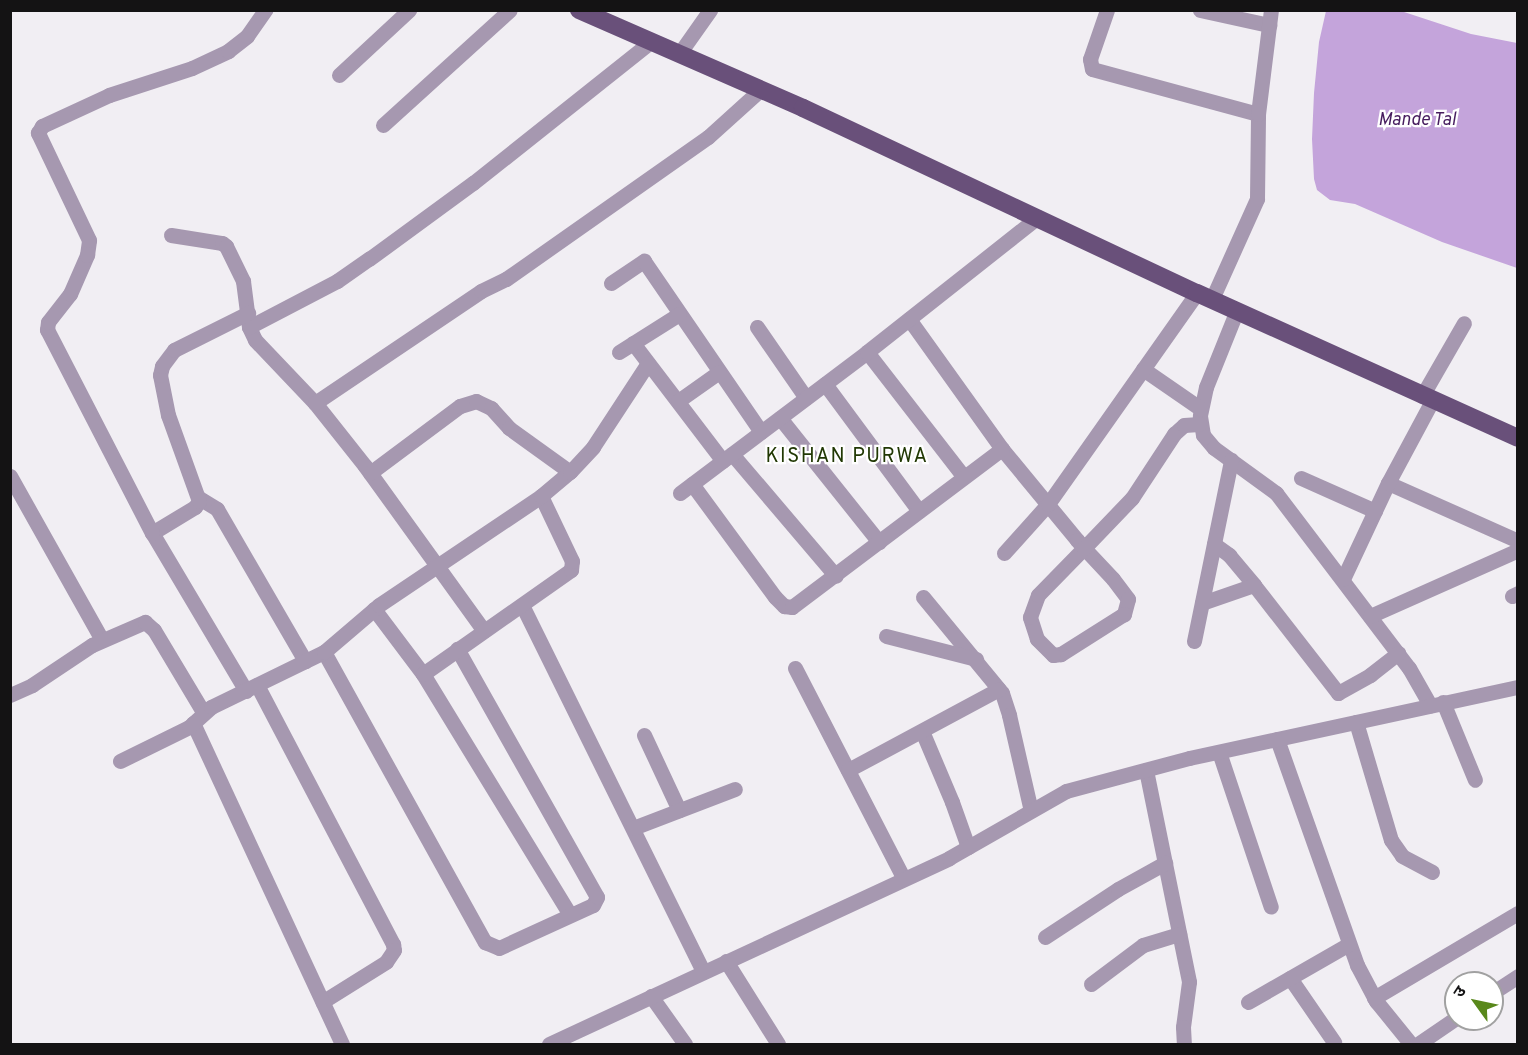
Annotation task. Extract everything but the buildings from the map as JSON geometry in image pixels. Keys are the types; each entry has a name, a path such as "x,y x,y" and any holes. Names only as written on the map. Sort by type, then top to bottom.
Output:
{"main road":[{"path":"579,10 760,90 1427,399 1518,438"}],"street":[{"path":"265,10 247,36 228,51 192,68 109,95 42,126 38,133 88,240 87,255 70,294 48,322 47,330 152,533 252,688 393,944 394,950 386,962 322,1002"},
{"path":"339,75 409,10"},
{"path":"383,125 510,10"},
{"path":"679,54 710,10"},
{"path":"1107,10 1090,59 1092,69 1258,114"},
{"path":"1004,553 1048,504 1143,369 1205,296 1257,199 1258,114 1270,18 1200,10"},
{"path":"305,661 217,509 199,498 168,415 160,375 162,366 174,350 337,281 473,183 650,42"},
{"path":"315,403 481,291 506,279 708,137 760,90"},
{"path":"1002,449 792,608 784,606 686,489 867,352 1038,217"},
{"path":"171,235 222,243 226,246 243,281 249,320 255,340 315,403 370,473 484,631"},
{"path":"611,283 644,261 761,432"},
{"path":"1200,417 1206,387 1237,310"},
{"path":"619,352 679,314"},
{"path":"909,319 1002,449 1084,548 1128,599 1128,606 1124,614 1061,654 1053,655 1036,639 1030,617 1038,595 1084,548 1132,498 1174,434 1184,425 1200,417"},
{"path":"1343,579 1464,323"},
{"path":"757,327 806,398"},
{"path":"633,343 678,401 727,458 836,576"},
{"path":"867,352 964,477"},
{"path":"120,761 252,688 324,652 374,609 541,496 570,472 593,447 648,363"},
{"path":"1143,369 1200,417 1209,442 1276,493 1343,579 1424,691 1437,704 1475,780"},
{"path":"678,401 719,372"},
{"path":"825,384 919,511"},
{"path":"370,473 460,406 476,401 491,408 509,428 570,472"},
{"path":"780,418 879,542"},
{"path":"1194,641 1231,460"},
{"path":"10,476 102,640"},
{"path":"1301,478 1375,511"},
{"path":"1388,483 1518,542"},
{"path":"423,674 567,574 573,566 541,496"},
{"path":"152,533 195,507 199,498"},
{"path":"1214,544 1229,555 1254,585 1338,693 1370,675 1398,653"},
{"path":"1370,616 1518,550"},
{"path":"1202,603 1254,585"},
{"path":"923,597 976,659 999,690 1009,715 1031,811"},
{"path":"522,605 703,972"},
{"path":"374,609 423,674 570,915"},
{"path":"10,695 32,685 70,658 102,640 140,622 150,625 189,686 198,718 342,1044"},
{"path":"886,636 976,659"},
{"path":"324,652 485,942 499,948 593,905 597,897 457,649"},
{"path":"795,668 904,879"},
{"path":"549,1044 566,1041 651,996 904,879 968,847 1066,791 1219,752 1518,687"},
{"path":"848,770 999,690"},
{"path":"1356,722 1391,840 1402,856 1432,872"},
{"path":"922,731 950,795 968,847"},
{"path":"644,735 679,810"},
{"path":"1277,739 1349,944 1374,998 1411,1044"},
{"path":"1219,752 1271,907"},
{"path":"1146,770 1189,982 1182,1027 1184,1044"},
{"path":"633,828 735,789"},
{"path":"1046,937 1118,889 1165,863"},
{"path":"1374,998 1518,913"},
{"path":"1091,984 1143,945 1179,934"},
{"path":"1248,1002 1349,944"},
{"path":"726,961 778,1044"},
{"path":"1504,985 1518,976"},
{"path":"1290,978 1334,1042"},
{"path":"651,996 685,1044"},
{"path":"1418,1044 1444,1026"}],"water":[{"name":"Mande Tal","path":"1326,11 1401,11 1471,34 1517,43 1517,268 1442,242 1355,204 1330,200 1317,190 1314,179 1312,139 1314,93 1319,42"}],"district":[{"name":"KISHAN PURWA","path":"847,457"}]}
